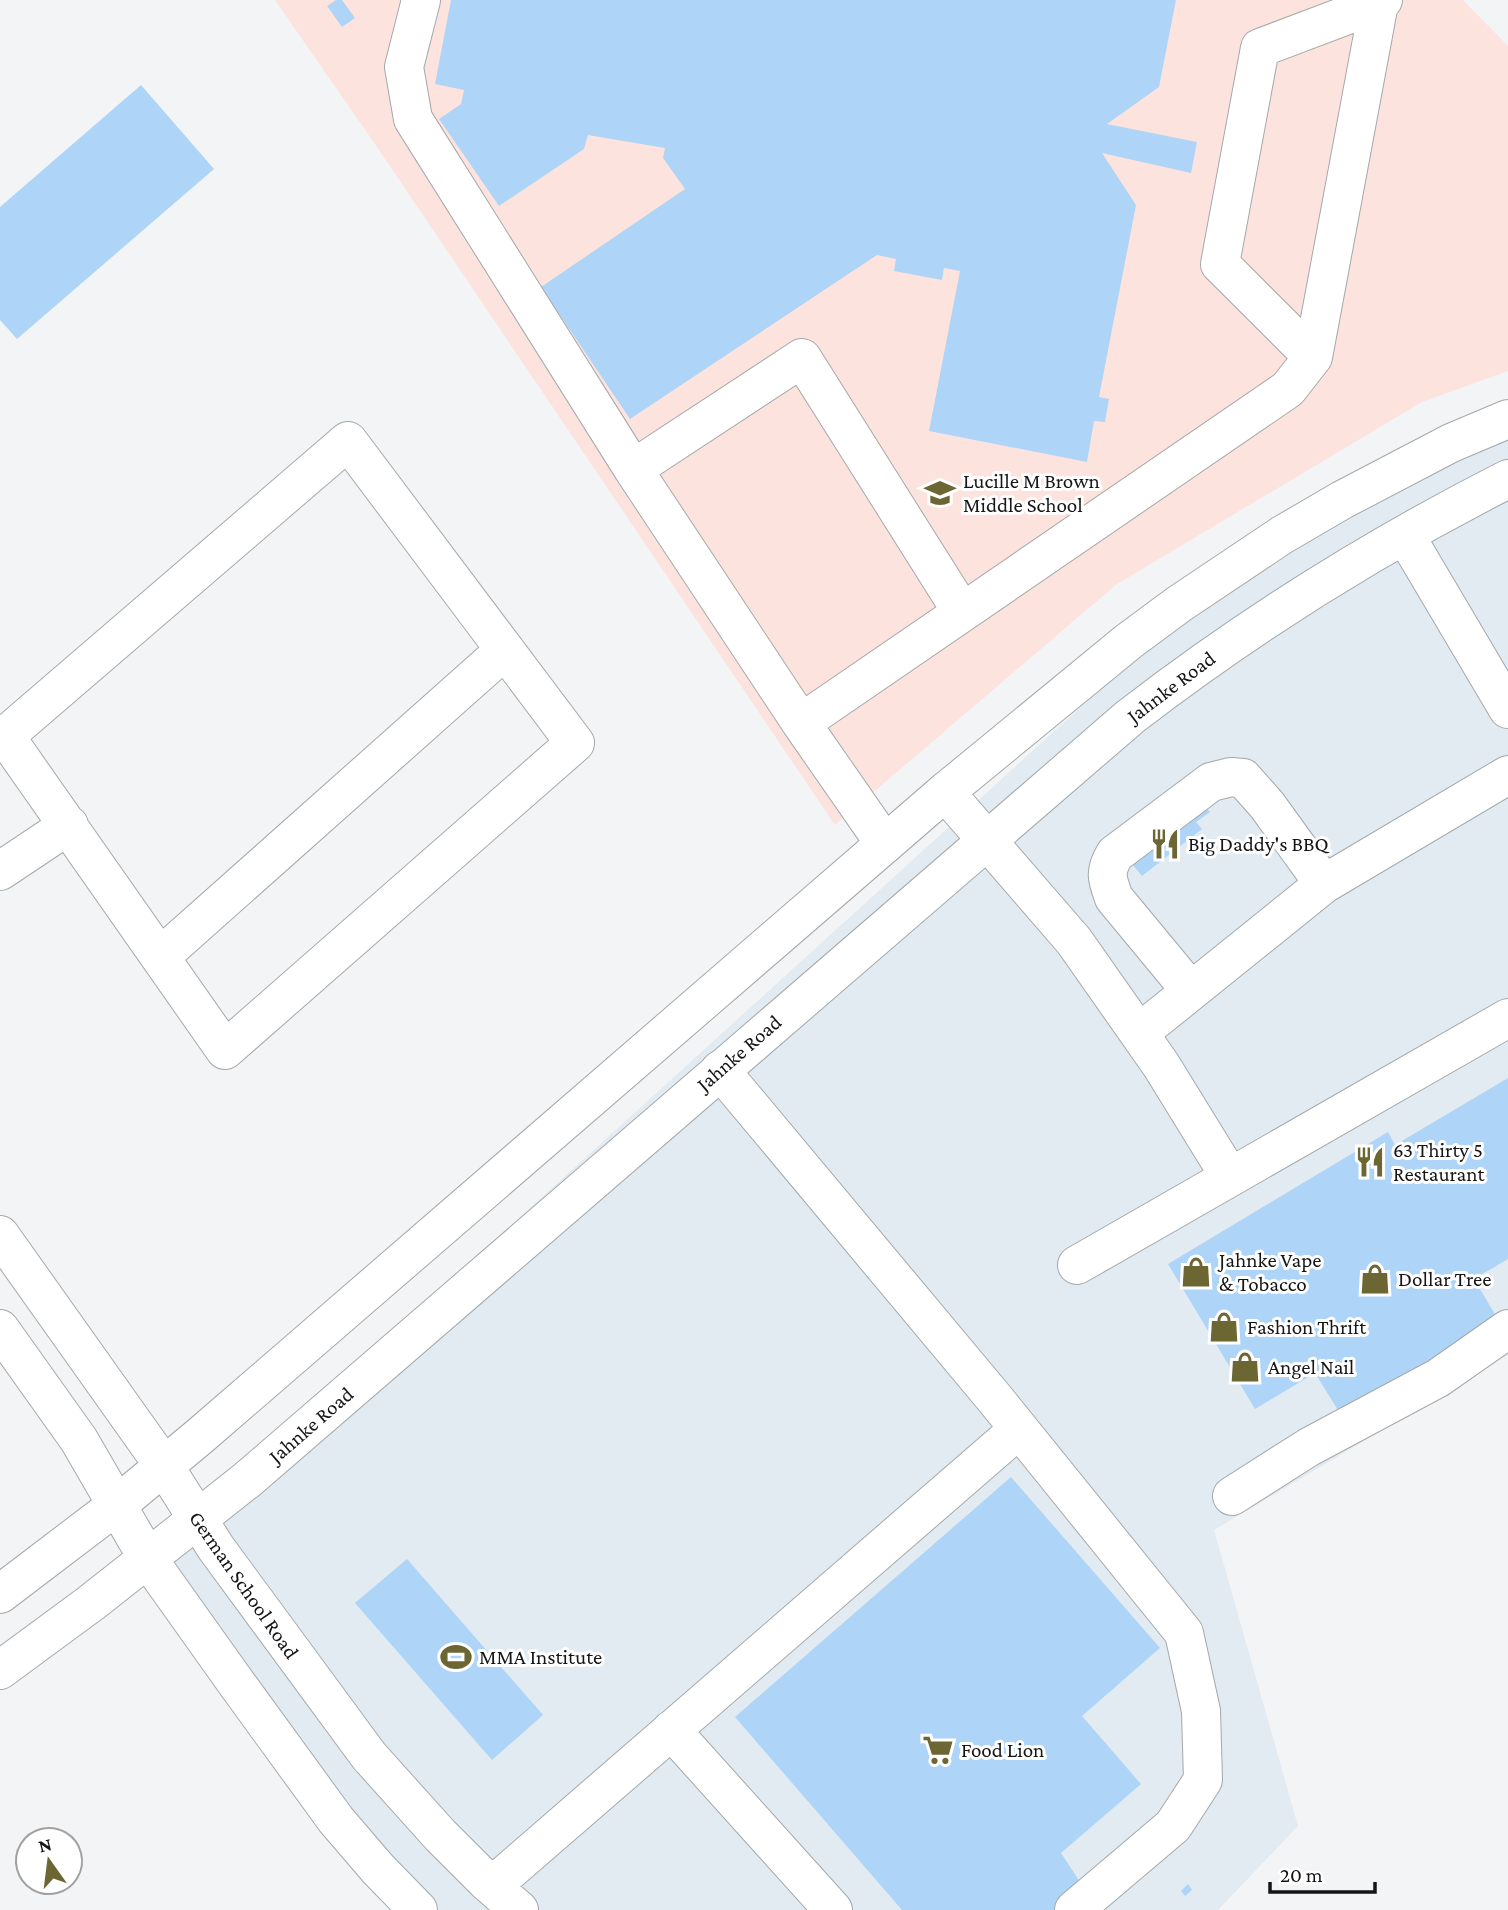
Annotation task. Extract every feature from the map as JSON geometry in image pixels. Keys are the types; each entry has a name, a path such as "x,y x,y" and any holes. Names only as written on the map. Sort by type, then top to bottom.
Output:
{"main road":[{"path":"421,0 404,67 413,119 632,469 885,844"},
{"path":"801,723 1287,389 1313,357 1381,1"},
{"path":"1313,357 1220,264 1257,62 1260,48 1381,1"},
{"path":"632,469 802,358 962,612"},
{"path":"0,1594 164,1466 945,792 1129,641 1244,559 1342,500 1451,443 1508,419"},
{"path":"348,442 575,743 225,1050 69,825 5,736 348,442"},
{"name":"Jahnke Road","path":"0,1670 197,1521 1109,734 1188,673 1277,611 1405,535 1508,479"},
{"path":"1405,535 1508,709"},
{"path":"160,957 505,650"},
{"path":"1139,1033 1324,884 1508,775"},
{"path":"1191,991 1114,898 1108,881 1107,866 1115,854 1211,782 1231,776 1243,778 1267,805 1324,884"},
{"path":"945,792 1074,941 1139,1033 1230,1177"},
{"path":"0,871 69,825"},
{"path":"1077,1265 1508,1017"},
{"path":"720,1070 1019,1429 1184,1633 1201,1711 1203,1780 1173,1826 1074,1910"},
{"name":"German School Road","path":"0,1235 164,1466 197,1521 369,1756 440,1835 505,1898"},
{"path":"0,1329 79,1440 148,1559 336,1821 418,1910"},
{"path":"1231,1496 1309,1447 1438,1378 1508,1329"},
{"path":"505,1898 671,1730 1019,1429"},
{"path":"671,1730 833,1910"}],"shaded area":[{"name":"Lucille M Brown Middle School","path":"275,0 1463,0 1508,46 1508,371 1422,402 1117,584 835,825"},
{"path":"1508,415 1508,1355 1214,1530 1298,1826 1218,1910 414,1910 128,1545 234,1477 1148,646 1435,440"}],"building":[{"path":"336,0 342,0 355,18 342,27 327,6"},
{"path":"451,0 1176,0 1159,87 1107,124 1197,142 1191,173 1102,153 1136,205 1099,397 1109,399 1105,422 1094,421 1087,462 929,431 960,271 944,268 942,280 894,271 896,259 877,255 630,419 541,287 685,189 663,158 665,148 588,135 584,149 499,206 439,119 461,104 464,90 435,84"},
{"path":"141,85 214,169 17,339 0,320 0,207"},
{"name":"Big Daddy's BBQ","path":"1201,801 1210,812 1196,822 1202,829 1142,876 1128,859"},
{"path":"1508,1078 1508,1259 1474,1279 1499,1321 1341,1415 1315,1373 1255,1409 1168,1264 1388,1132 1395,1145"},
{"name":"Food Lion","path":"1011,1477 1160,1648 1082,1716 1141,1784 1061,1853 1082,1885 1053,1910 902,1910 735,1717"},
{"path":"407,1559 543,1715 492,1760 355,1603"},
{"path":"1188,1884 1192,1890 1185,1896 1181,1891"}],"place":[{"name":"Lucille M Brown Middle School","path":"940,493"},
{"name":"Big Daddy's BBQ","path":"1165,844"},
{"name":"63 Thirty 5 Restaurant","path":"1370,1162"},
{"name":"Jahnke Vape & Tobacco","path":"1196,1272"},
{"name":"Dollar Tree","path":"1375,1279"},
{"name":"Fashion Thrift","path":"1224,1327"},
{"name":"Angel Nail","path":"1245,1367"},
{"name":"MMA Institute","path":"456,1657"},
{"name":"Food Lion","path":"938,1750"}]}
